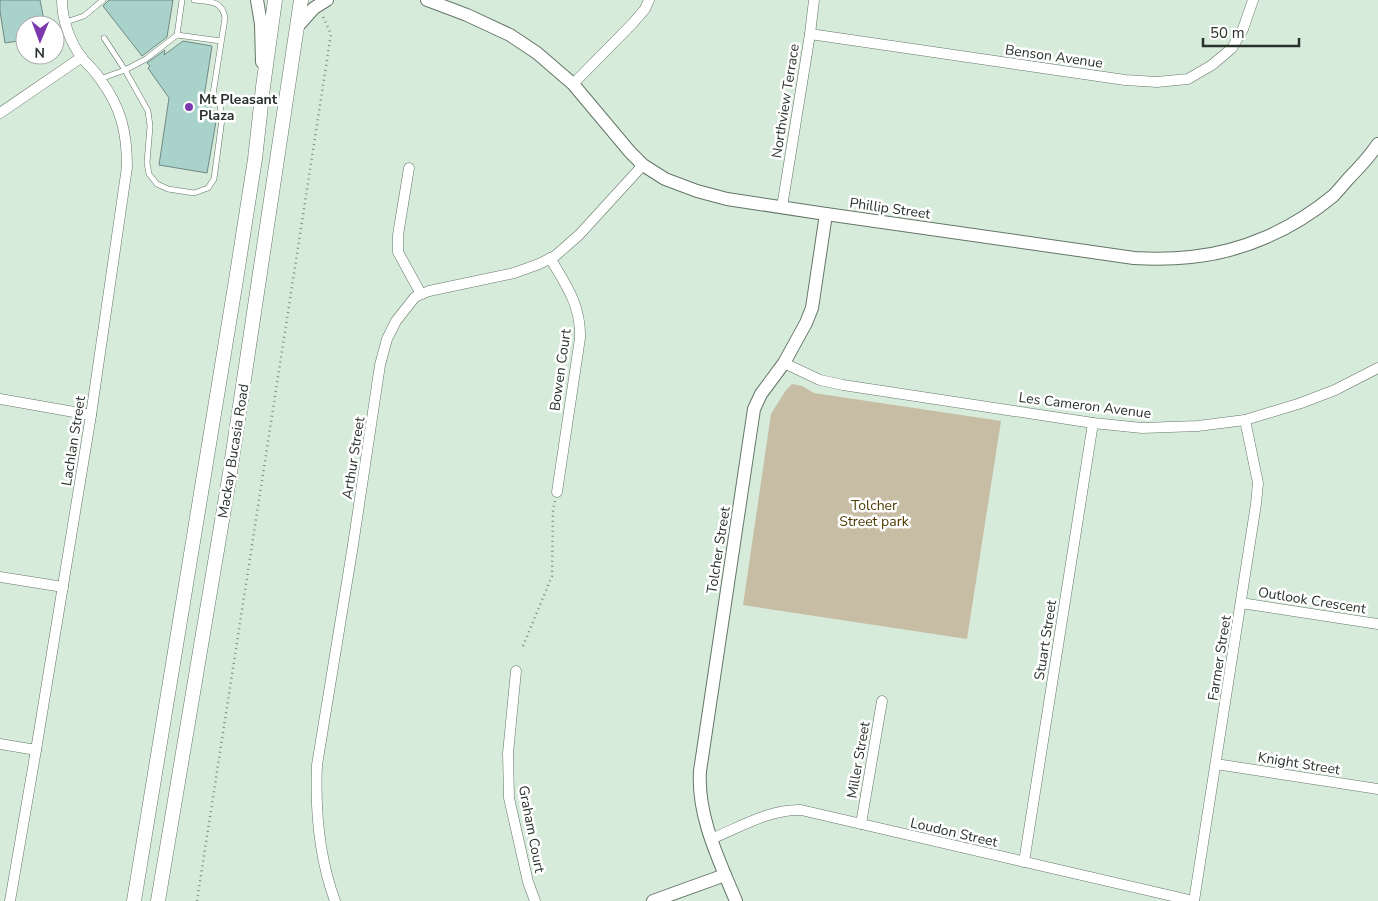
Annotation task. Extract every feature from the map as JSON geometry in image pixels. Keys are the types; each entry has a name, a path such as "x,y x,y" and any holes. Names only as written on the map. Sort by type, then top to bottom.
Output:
{"main road":[{"name":"Mackay Bucasia Road","path":"134,901 235,290 255,158 275,0"},
{"name":"Mackay Bucasia Road","path":"158,901 229,479 301,0"}],"street":[{"name":"Lachlan Street","path":"10,901 91,415 127,166 127,145 123,125 115,104 70,37 62,0"},
{"path":"257,0 261,24 263,87"},
{"path":"297,27 314,8 328,0"},
{"name":"Phillip Street","path":"426,0 467,15 510,35 538,53 573,84 643,165 665,179 697,191 727,199 826,214 1134,258 1164,259 1193,257 1227,251 1265,239 1301,219 1334,195 1378,144"},
{"path":"573,84 645,9 649,0"},
{"name":"Northview Terrace","path":"782,207 814,0"},
{"name":"Benson Avenue","path":"810,34 1125,80 1157,82 1188,79 1212,65 1232,48 1243,29 1252,0"},
{"path":"0,113 82,57"},
{"name":"Arthur Street","path":"335,901 323,858 316,805 317,765 380,365 388,339 396,321 415,297 421,294 514,272 555,256 579,235 643,165"},
{"path":"409,168 398,235 398,252 421,294"},
{"name":"Tolcher Street","path":"736,901 711,839 702,810 699,786 703,745 754,408 761,394 784,363 812,308 826,214"},
{"name":"Bowen Court","path":"550,258 571,293 580,324 580,338 557,492"},
{"name":"Les Cameron Avenue","path":"784,363 820,380 843,385 1093,423 1142,428 1198,426 1246,420 1335,390 1378,368"},
{"path":"0,399 91,415"},
{"name":"Farmer Street","path":"1194,901 1256,504 1258,483 1246,420"},
{"name":"Stuart Street","path":"1024,862 1093,423"},
{"path":"0,577 63,587"},
{"name":"Outlook Crescent","path":"1241,603 1378,624"},
{"name":"Graham Court","path":"516,671 508,753 509,798 528,882 535,901"},
{"name":"Miller Street","path":"861,824 882,701"},
{"path":"0,744 36,750"},
{"name":"Knight Street","path":"1216,764 1378,789"},
{"name":"Loudon Street","path":"711,839 764,817 788,810 801,810 1194,901"},
{"path":"654,901 725,875"}],"lane":[{"path":"66,22 84,16 102,0"},
{"path":"100,79 126,70 146,60 177,35 182,0"},
{"path":"104,38 126,70 148,111 150,126 147,163 149,174 157,184 168,189 194,193 208,188 214,179 222,119 220,105 213,94 225,18 224,9 218,4 194,0"},
{"path":"177,35 221,41"}],"path":[{"path":"197,901 331,34 320,12"},
{"path":"523,646 552,576 553,510 557,492"}],"green space":[{"name":"Tolcher Street park","path":"792,384 802,386 814,393 1001,421 967,639 743,605 771,414"}],"building":[{"path":"0,0 40,0 43,15 15,15 15,42 5,43"},
{"path":"109,0 173,0 167,37 142,56 103,6"},
{"name":"Mt Pleasant Plaza","path":"183,41 212,46 204,97 217,116 207,173 159,165 169,98 148,68 150,66 147,63 165,50 164,55"}],"place":[{"name":"Mt Pleasant Plaza","path":"189,107"}]}
